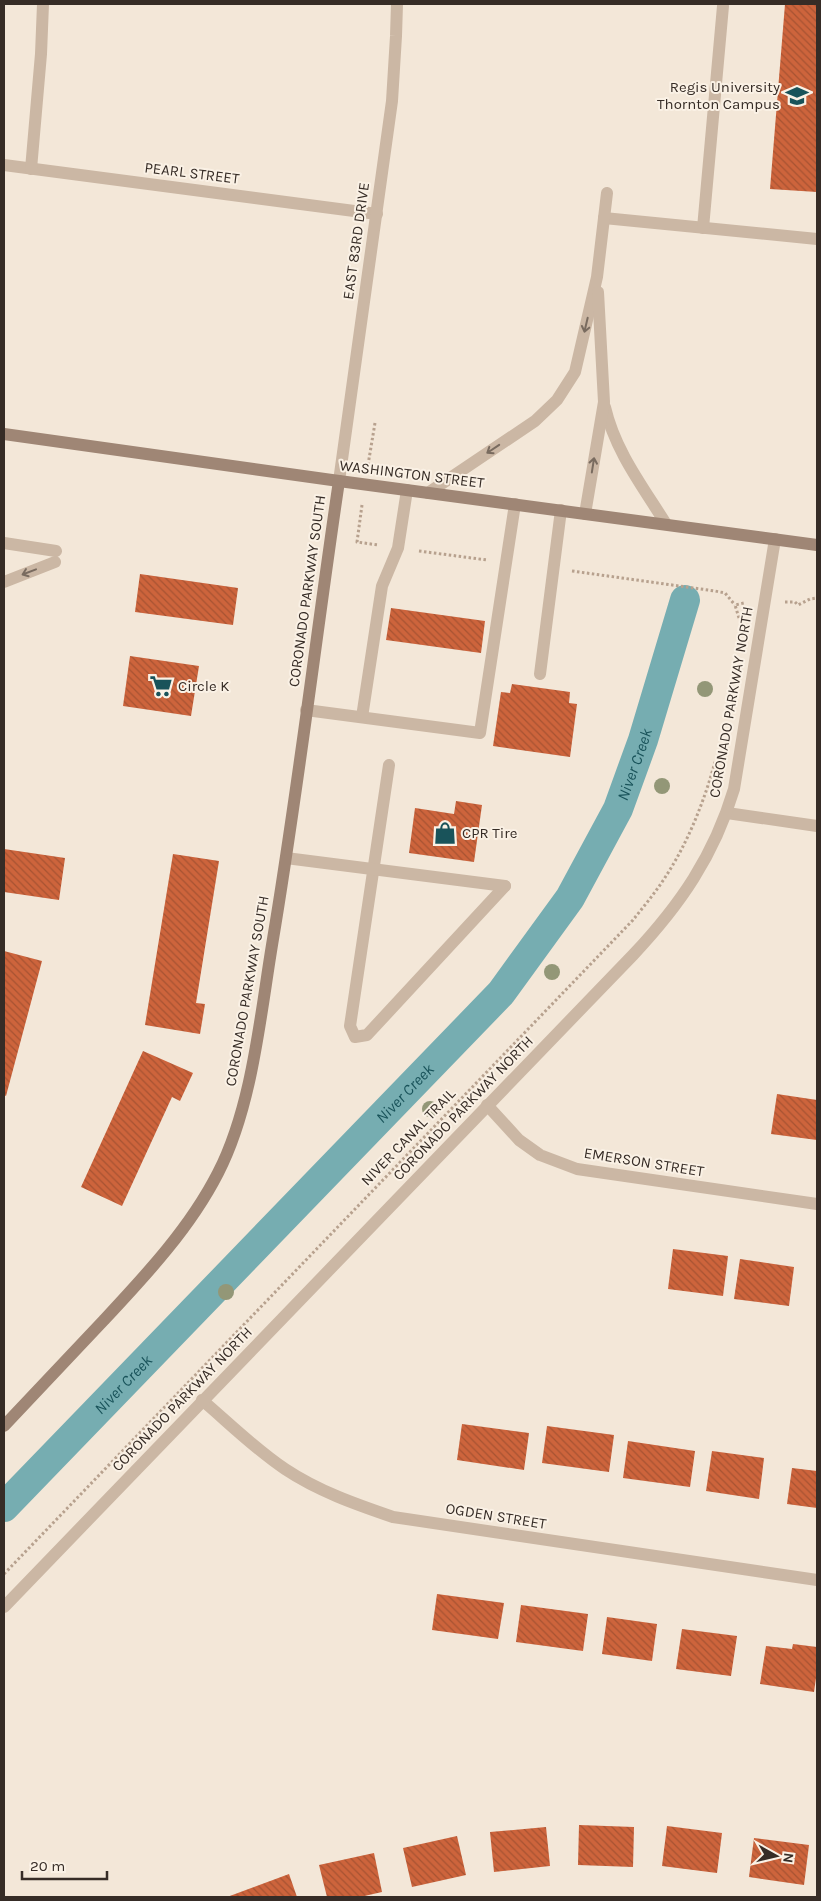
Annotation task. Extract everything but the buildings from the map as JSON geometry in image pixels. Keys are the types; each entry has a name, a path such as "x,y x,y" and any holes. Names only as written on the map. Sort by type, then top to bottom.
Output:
{"street":[{"path":"31,169 41,54 43,4"},
{"name":"EAST 83RD DRIVE","path":"339,481 392,101 396,4"},
{"path":"702,228 723,6"},
{"name":"PEARL STREET","path":"4,165 377,214"},
{"path":"428,493 535,421 557,400 575,372 597,278 607,193"},
{"path":"604,218 817,239"},
{"path":"597,278 604,402 608,420 619,448 666,524"},
{"path":"585,514 604,402"},
{"name":"WASHINGTON STREET","path":"4,434 817,545"},
{"name":"CORONADO PARKWAY SOUTH","path":"4,1426 155,1264 195,1213 219,1172 236,1125 250,1071 286,858 339,481"},
{"path":"362,717 382,586 398,548 407,490"},
{"path":"306,710 480,733 515,504"},
{"path":"540,674 562,510"},
{"name":"CORONADO PARKWAY NORTH","path":"4,1607 646,941 671,912 702,866 727,812 740,763 775,539"},
{"path":"4,543 56,556 4,582"},
{"path":"286,858 374,869 505,886 367,1035 355,1037 350,1026 374,869 389,765"},
{"path":"727,812 817,826"},
{"name":"EMERSON STREET","path":"487,1105 519,1140 540,1155 577,1169 817,1204"},
{"name":"OGDEN STREET","path":"202,1400 284,1468 314,1486 353,1504 393,1517 817,1580"}],"path":[{"path":"795,602 798,605 817,598"},
{"name":"NIVER CANAL TRAIL","path":"4,1574 633,920 666,876 691,829 707,792 716,759"}],"waterway":[{"name":"Niver Creek","path":"4,1507 501,993 570,898 618,809 643,740 685,600"}],"place":[{"name":"Regis University Thornton Campus","path":"797,96"},
{"name":"Circle K","path":"161,686"},
{"name":"CPR Tire","path":"445,833"}]}
